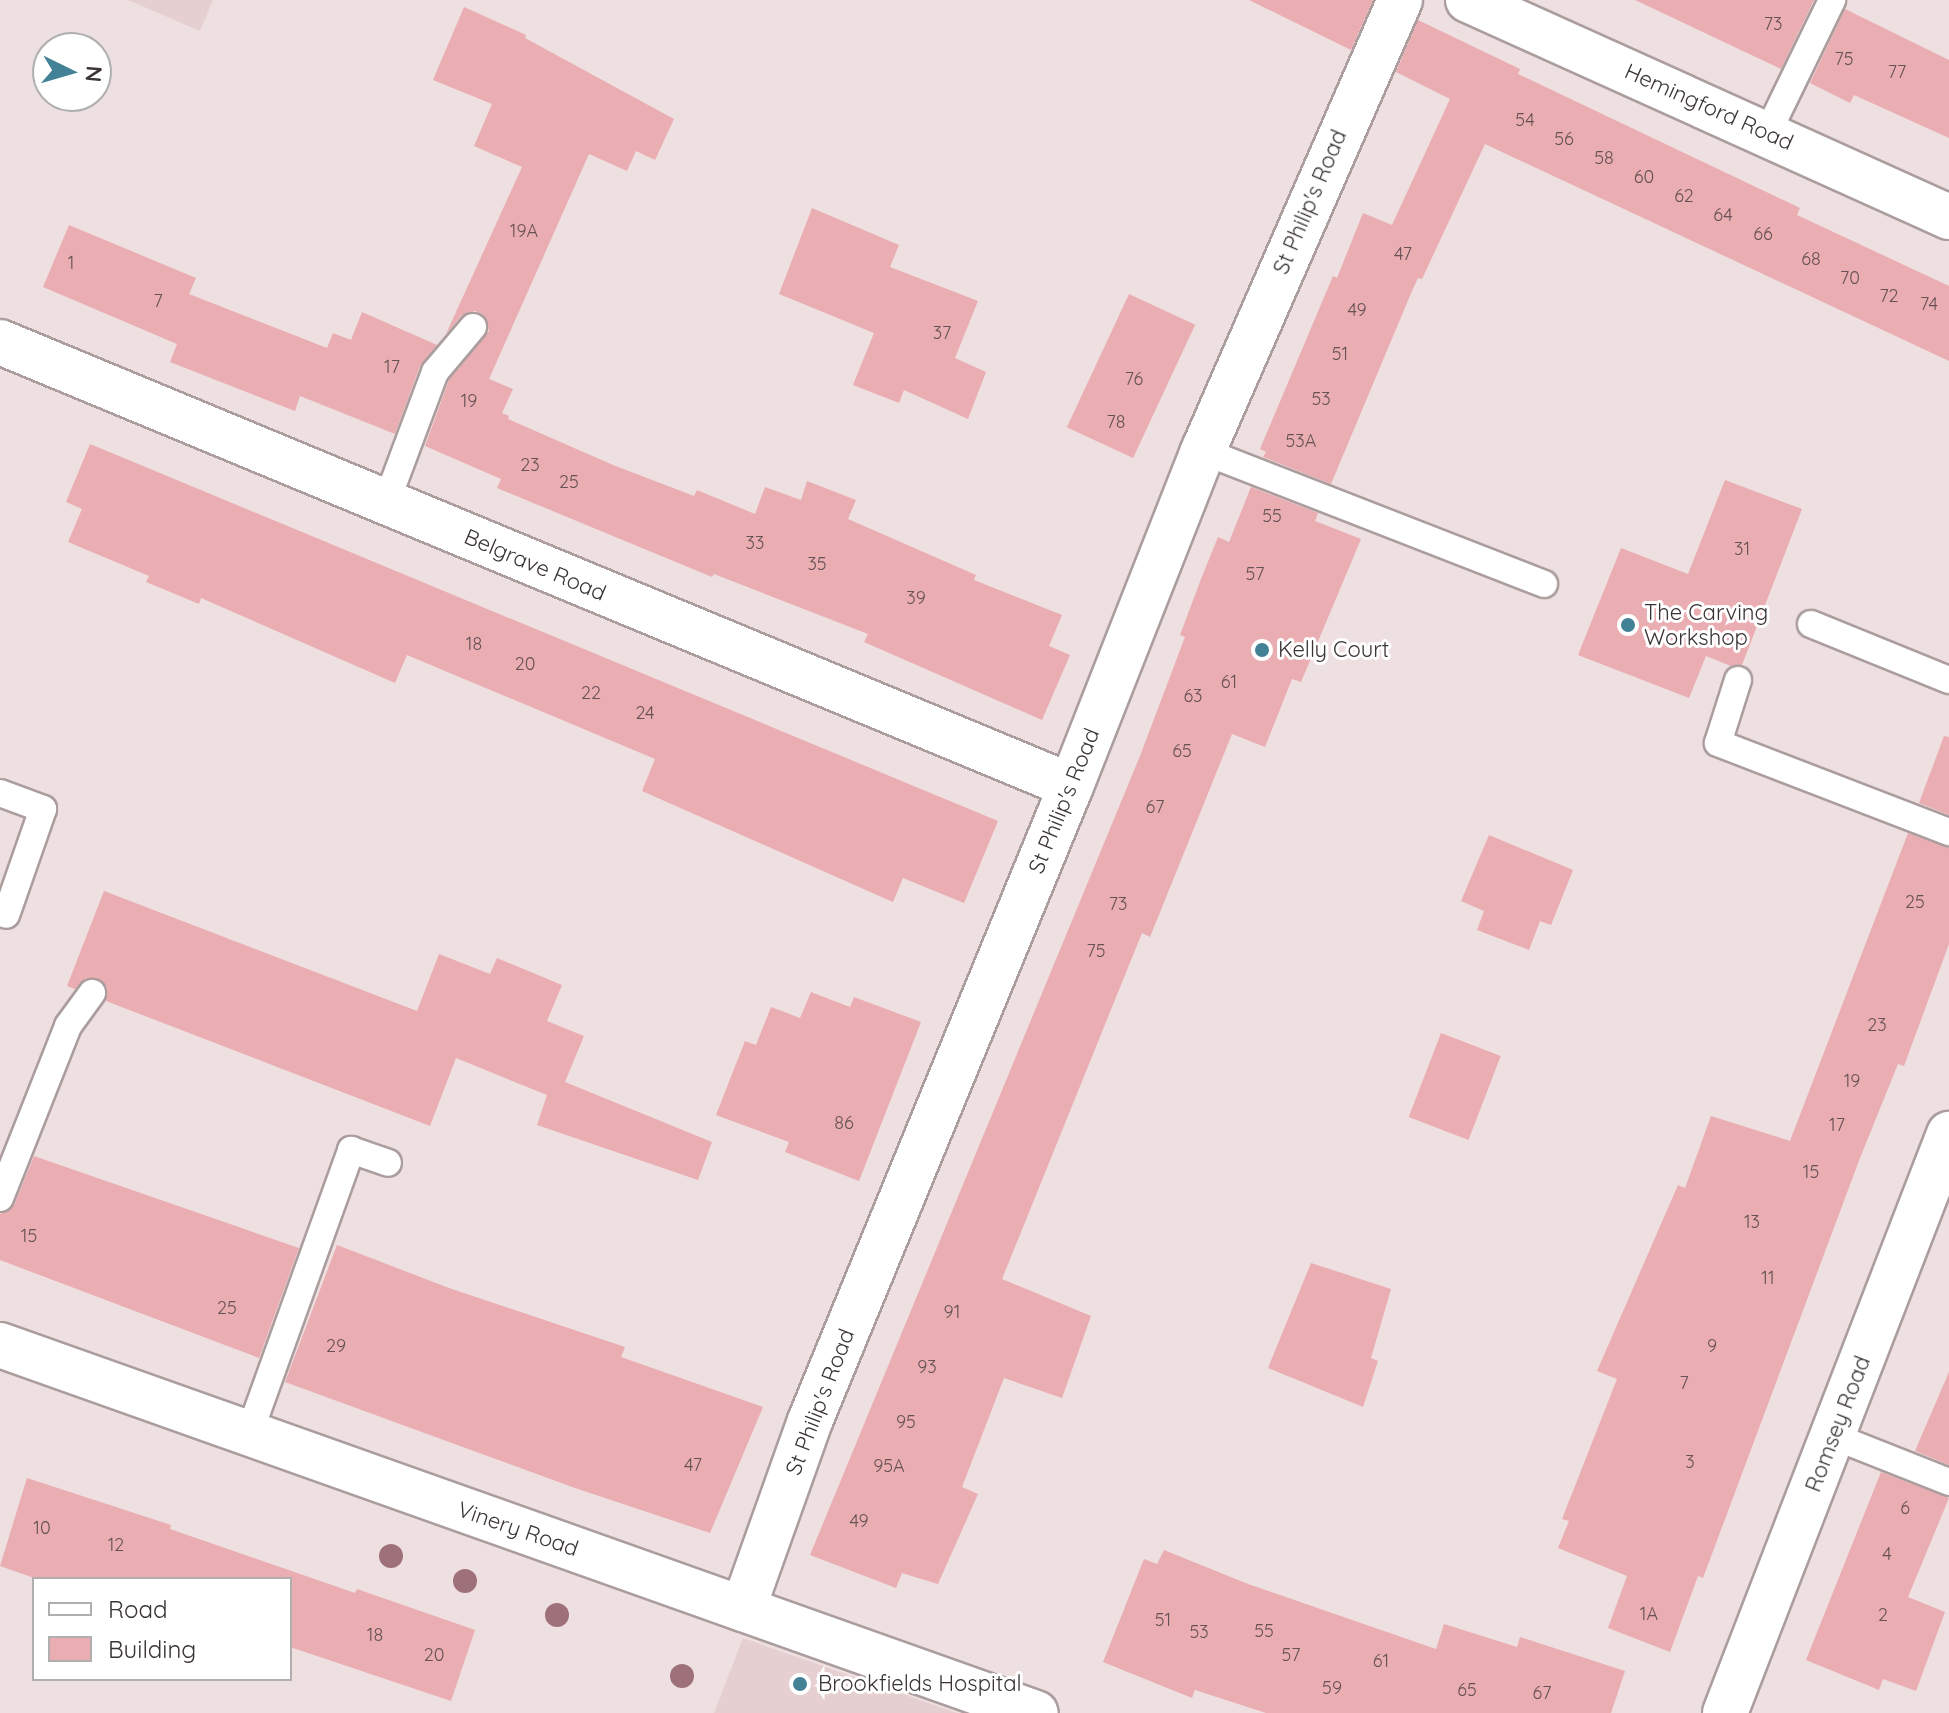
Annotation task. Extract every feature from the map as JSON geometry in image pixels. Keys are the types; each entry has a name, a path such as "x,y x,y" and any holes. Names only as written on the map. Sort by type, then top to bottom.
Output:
{"street":[{"name":"St Philip's Road","path":"743,1609 810,1421 1071,786 1203,451 1400,0"},
{"name":"Hemingford Road","path":"1468,0 1768,132 1949,217"},
{"name":"Belgrave Road","path":"0,342 1071,786"},
{"name":"Romsey Road","path":"1725,1713 1949,1134"},
{"name":"Vinery Road","path":"0,1345 1036,1713"}],"lane":[{"path":"1768,132 1832,0"},
{"path":"386,503 435,372 473,327"},
{"path":"1203,451 1544,584"},
{"path":"1811,624 1949,680"},
{"path":"1738,680 1718,743 1949,832"},
{"path":"0,793 43,809 6,915"},
{"path":"0,1198 68,1026 92,993"},
{"path":"249,1434 351,1150 388,1163"},
{"path":"1833,1436 1949,1482"}],"shaded area":[{"path":"128,0 213,0 200,31"},
{"name":"Brookfields Hospital","path":"743,1638 957,1713 714,1713"}],"building":[{"path":"1249,0 1373,0 1351,50"},
{"path":"1635,0 1814,0 1781,69"},
{"path":"464,7 526,35 525,38 674,119 655,160 636,151 627,171 589,154 489,379 513,389 502,413 509,416 508,419 613,465 694,496 697,490 755,514 765,487 801,500 807,481 856,500 848,519 976,575 974,580 1062,615 1049,646 1070,655 1042,720 864,642 868,634 714,574 712,577 497,488 501,479 425,446 449,380 489,331 484,315 475,311 461,316 446,334 522,167 474,146 492,104 433,80"},
{"path":"1845,9 1949,60 1949,138 1854,95 1850,103 1810,83"},
{"path":"1418,20 1520,69 1518,74 1800,208 1797,215 1949,286 1949,361 1485,144 1422,279 1418,278 1412,291 1331,484 1263,457 1266,452 1260,449 1363,213 1392,225 1450,99 1396,72"},
{"path":"812,208 899,245 890,267 978,301 955,358 986,372 968,419 904,390 899,403 853,385 874,333 779,294"},
{"path":"69,225 196,278 189,294 327,348 333,333 351,340 362,312 437,345 420,366 395,434 300,396 295,411 170,362 177,344 43,287"},
{"path":"1129,294 1195,325 1133,458 1067,427"},
{"path":"90,444 998,821 964,903 903,878 893,902 642,791 655,759 407,655 395,683 201,598 199,604 146,582 149,576 68,542 82,509 66,502"},
{"path":"1725,480 1802,509 1742,665 1731,666 1706,656 1689,698 1578,655 1621,548 1688,574"},
{"path":"1251,487 1318,513 1315,521 1361,539 1301,682 1292,679 1265,747 1232,734 1150,937 1142,933 1002,1279 1091,1316 1062,1398 1004,1378 962,1487 978,1494 938,1584 902,1573 896,1588 810,1555 1140,756 1185,637 1180,635 1218,537 1229,542"},
{"path":"1944,736 1949,737 1949,815 1919,803"},
{"path":"1908,833 1949,848 1949,944 1904,1066 1898,1064 1860,1158 1703,1578 1698,1576 1670,1652 1608,1628 1627,1576 1558,1548 1569,1521 1562,1519 1617,1379 1597,1371 1678,1185 1685,1188 1711,1116 1790,1141"},
{"path":"1489,835 1573,870 1551,925 1540,921 1529,950 1477,930 1484,911 1461,901"},
{"path":"104,891 417,1011 439,954 490,974 497,958 562,985 547,1021 584,1036 565,1082 712,1142 698,1180 537,1125 547,1095 456,1058 430,1126 106,1001 107,987 101,980 86,978 75,989 67,986"},
{"path":"811,992 850,1007 854,997 921,1022 859,1181 785,1152 789,1142 716,1115 745,1041 756,1045 771,1007 800,1018"},
{"path":"1441,1033 1501,1056 1468,1140 1409,1117"},
{"path":"34,1156 299,1248 259,1358 0,1260 0,1214 14,1205"},
{"path":"337,1245 449,1288 625,1347 621,1357 763,1407 710,1533 575,1488 285,1382"},
{"path":"1311,1263 1391,1289 1371,1358 1378,1361 1363,1407 1268,1368"},
{"path":"1949,1372 1949,1465 1915,1451"},
{"path":"1881,1472 1949,1498 1908,1597 1945,1612 1916,1691 1883,1679 1879,1690 1806,1660"},
{"path":"27,1478 171,1525 170,1529 355,1593 357,1589 475,1630 451,1701 292,1648 292,1577 32,1577 0,1566"},
{"path":"1164,1550 1248,1584 1436,1649 1444,1624 1517,1647 1520,1637 1625,1671 1611,1713 1266,1713 1195,1690 1192,1698 1103,1662 1144,1559 1157,1564"}],"place":[{"name":"The Carving Workshop","path":"1628,625"},
{"name":"Kelly Court","path":"1262,650"},
{"name":"Brookfields Hospital","path":"800,1684"}]}
